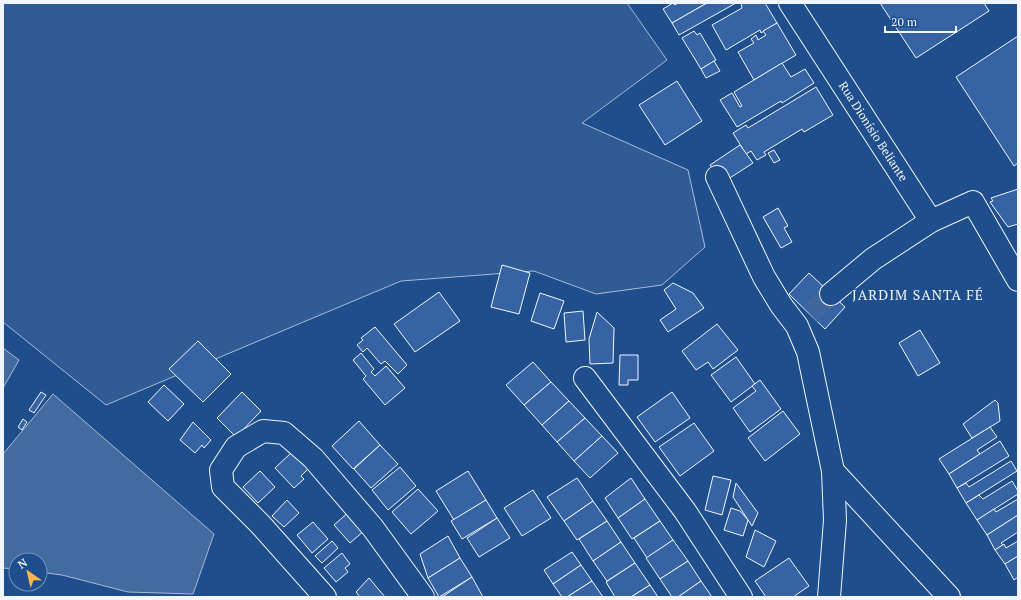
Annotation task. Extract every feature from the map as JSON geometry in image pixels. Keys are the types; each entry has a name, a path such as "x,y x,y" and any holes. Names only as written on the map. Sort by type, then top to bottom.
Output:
{"street":[{"name":"Rua Dionísio Beliante","path":"790,3 932,221"},
{"path":"717,177 764,277 781,305 804,320 808,352 833,471 835,520 829,597"},
{"path":"831,294 873,259 932,221 973,202 1018,280"},
{"path":"585,378 685,511 741,597"},
{"path":"326,597 261,525 223,487 221,470 236,447 263,431 284,433 313,458 373,528 423,597"},
{"path":"833,471 948,597"}],"shaded area":[{"path":"3,3 627,3 667,60 582,123 688,170 705,247 662,285 596,294 534,271 401,281 106,405 3,322"},
{"path":"3,348 19,360 3,388"},
{"path":"53,394 214,534 193,594 128,592 62,575 48,573 48,552 8,552 8,568 3,568 3,454"}],"building":[{"path":"673,3 675,5 678,3 707,3 672,23 663,9"},
{"path":"707,3 736,3 679,35 672,23"},
{"path":"741,3 765,3 777,23 761,33 760,30 726,50 712,25 742,8"},
{"path":"880,3 984,3 989,11 916,58"},
{"path":"777,23 796,55 754,80 738,52 754,43 751,39 756,35 758,40 766,35 763,31"},
{"path":"694,31 697,35 700,33 716,60 701,69 682,38"},
{"path":"1018,36 1018,163 1014,166 956,77"},
{"path":"714,61 720,71 706,78 701,69"},
{"path":"782,63 791,77 805,69 814,83 782,103 781,101 737,127 720,100 732,93 740,107 742,106 734,92"},
{"path":"677,81 702,121 665,145 639,105"},
{"path":"816,87 833,115 804,132 802,129 764,152 766,155 757,160 751,151 746,154 733,133 746,125 748,128"},
{"path":"740,145 753,163 722,183 710,165"},
{"path":"774,150 780,160 774,163 768,153"},
{"path":"1018,189 1018,224 1008,227 990,202 993,201 991,198"},
{"path":"778,208 788,226 784,228 792,242 781,248 763,217"},
{"path":"502,265 530,273 519,314 491,307"},
{"path":"809,273 845,307 825,329 789,294"},
{"path":"673,283 693,293 704,308 668,332 660,320 676,309 664,290"},
{"path":"439,292 460,321 415,352 394,324"},
{"path":"540,293 564,301 554,329 531,321"},
{"path":"583,311 585,340 566,342 564,313"},
{"path":"597,312 614,328 613,363 590,364 589,339"},
{"path":"717,324 738,350 713,369 708,362 696,370 682,351"},
{"path":"375,327 407,365 398,374 385,361 381,364 367,348 363,352 357,345 363,340 361,338"},
{"path":"920,330 940,363 918,376 899,343"},
{"path":"198,341 231,374 203,402 169,369"},
{"path":"361,353 374,369 371,372 375,376 386,366 405,388 385,405 363,379 366,376 353,360"},
{"path":"620,355 638,355 638,380 628,380 628,385 619,385"},
{"path":"736,357 755,384 731,402 711,375"},
{"path":"533,362 551,382 524,405 506,385"},
{"path":"760,380 781,409 750,432 733,408 756,391 752,386"},
{"path":"551,382 569,401 542,425 524,405"},
{"path":"164,385 184,404 168,421 148,402"},
{"path":"41,392 46,395 34,413 29,410"},
{"path":"242,392 261,411 236,437 217,418"},
{"path":"672,392 690,418 655,442 637,417"},
{"path":"995,400 998,403 1000,421 972,438 963,424"},
{"path":"569,401 585,418 557,442 542,425"},
{"path":"783,411 800,434 765,461 748,438"},
{"path":"585,418 602,436 574,461 557,442"},
{"path":"23,419 27,422 22,430 18,427"},
{"path":"359,421 380,445 353,469 332,446"},
{"path":"193,422 211,440 204,448 202,445 195,453 180,440"},
{"path":"694,423 714,451 680,476 659,447"},
{"path":"990,427 997,437 977,450 980,454 949,474 939,459"},
{"path":"602,436 618,453 590,478 574,461"},
{"path":"1000,441 1009,456 957,488 949,474"},
{"path":"380,445 398,464 371,488 354,469"},
{"path":"292,452 308,469 301,476 304,479 294,488 275,468"},
{"path":"1011,461 1017,471 966,503 957,488 966,483 969,487"},
{"path":"400,467 416,486 388,510 372,490"},
{"path":"260,471 275,487 258,503 243,487"},
{"path":"468,471 486,500 454,520 436,491"},
{"path":"713,476 731,480 722,515 705,510"},
{"path":"577,478 593,501 564,521 547,497"},
{"path":"631,478 645,499 618,518 605,498"},
{"path":"1012,481 1018,491 1018,494 977,520 966,503 979,495 983,499"},
{"path":"736,483 758,513 752,526 733,497"},
{"path":"418,489 438,511 411,534 392,512"},
{"path":"533,490 551,518 522,536 504,508"},
{"path":"645,499 660,521 632,539 618,518"},
{"path":"1018,499 1018,515 987,535 977,520 994,509 996,512"},
{"path":"287,500 299,513 284,527 272,516"},
{"path":"486,500 497,518 462,539 451,521"},
{"path":"593,501 607,521 577,540 564,521"},
{"path":"731,508 740,511 748,520 743,536 724,530"},
{"path":"350,511 366,529 350,543 334,525"},
{"path":"1018,515 1018,532 1001,543 1003,545 995,550 987,535"},
{"path":"497,518 510,538 479,557 467,538"},
{"path":"607,521 621,542 593,561 579,539"},
{"path":"660,521 673,540 647,558 634,538"},
{"path":"313,522 328,539 312,553 297,535"},
{"path":"755,530 776,541 764,567 746,557"},
{"path":"448,536 460,558 428,578 420,554"},
{"path":"673,540 688,561 660,579 646,558"},
{"path":"332,541 338,548 322,563 315,556"},
{"path":"1018,541 1018,556 1005,564 995,550 1004,544 1006,548"},
{"path":"621,542 635,563 607,581 593,561"},
{"path":"572,552 581,565 553,584 544,570"},
{"path":"342,553 350,564 345,568 348,572 336,582 324,568"},
{"path":"1018,556 1018,577 1014,580 1005,564"},
{"path":"460,558 472,577 439,597 428,578"},
{"path":"789,558 809,586 793,597 766,597 755,581"},
{"path":"688,561 701,581 678,597 672,597 660,579"},
{"path":"635,563 650,585 631,597 615,597 606,582"},
{"path":"581,565 592,581 567,597 562,597 553,584"},
{"path":"472,577 483,597 442,597"},
{"path":"369,578 385,597 360,597 356,592"},
{"path":"592,581 603,597 567,597"},
{"path":"701,581 712,597 678,597"},
{"path":"650,585 658,597 631,597"}],"tunnel":[{"path":"810,314 831,294"}],"district":[{"name":"JARDIM SANTA FÉ","path":"918,295"}]}
